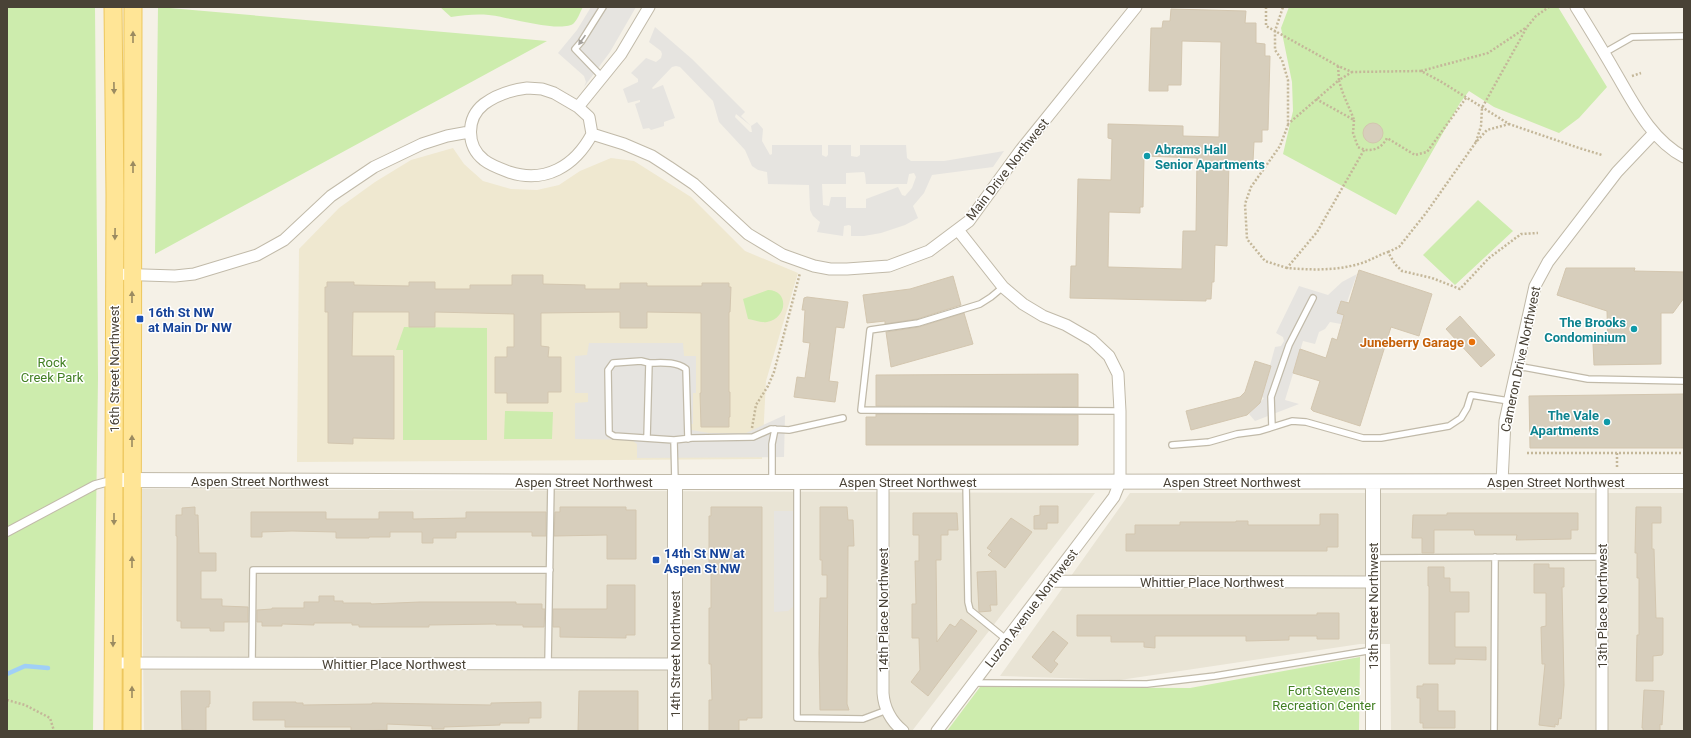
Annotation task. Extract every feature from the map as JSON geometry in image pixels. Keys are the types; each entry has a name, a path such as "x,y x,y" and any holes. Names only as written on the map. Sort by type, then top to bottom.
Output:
{"main road":[{"name":"16th Street Northwest","path":"113,7 115,187 113,731"},
{"name":"16th Street Northwest","path":"132,731 133,7"}],"street":[{"path":"578,107 603,78 631,38 649,7"},
{"name":"Main Drive Northwest","path":"592,134 624,144 652,156 694,184 754,239 783,255 814,266 847,270 889,266 929,252 969,220 1020,151 1136,7"},
{"path":"1578,8 1628,94 1654,133 1666,145 1684,157"},
{"path":"527,88 542,89 554,93 578,107 589,117 592,134 585,147 575,158 551,173 532,176 518,175 484,161 474,148 469,132 473,119 482,105 512,90 527,88"},
{"path":"114,274 175,276 194,274 268,250 284,240 331,196 374,167 422,144 447,136 469,132"},
{"name":"Cameron Drive Northwest","path":"1502,482 1505,421 1532,300 1541,273 1558,248 1617,172 1654,133"},
{"path":"958,230 1003,287 1023,304 1043,316 1066,325 1092,340 1109,356 1118,374 1120,411 1120,482"},
{"path":"7,532 95,485 114,480"},
{"name":"Aspen Street Northwest","path":"114,480 551,482 1684,481"},
{"name":"14th Street Northwest","path":"675,482 675,731"},
{"name":"14th Place Northwest","path":"883,482 883,693 887,710 895,724 903,731"},
{"name":"Luzon Avenue Northwest","path":"937,731 1114,497 1120,482"},
{"name":"13th Street Northwest","path":"1373,482 1373,731"},
{"name":"13th Place Northwest","path":"1602,482 1602,731"},
{"name":"Whittier Place Northwest","path":"1050,581 1373,582"},
{"name":"Whittier Place Northwest","path":"113,663 675,664"}],"lane":[{"path":"603,7 574,49 603,78"},
{"path":"1604,53 1632,37 1684,36"},
{"path":"1003,287 980,304 918,322 870,330 861,410 1120,411"},
{"path":"1272,428 1271,397 1290,345 1313,298"},
{"path":"688,439 686,369 680,365 641,361 613,363 608,370 609,434 614,436 674,440 753,437 771,429 789,430 843,418"},
{"path":"647,438 649,363"},
{"path":"1517,366 1588,379 1684,381"},
{"path":"1172,445 1209,442 1237,434 1272,428 1292,421 1306,422 1351,436 1372,439 1449,426 1461,418 1467,408 1471,395 1509,401"},
{"path":"772,482 772,444 775,429"},
{"path":"674,440 675,482"},
{"path":"548,664 551,482"},
{"path":"797,482 797,718 863,719 887,710"},
{"path":"966,482 968,602 970,610 1007,640"},
{"path":"1494,731 1495,557"},
{"path":"1373,558 1602,557"},
{"path":"252,663 253,570 550,570"},
{"path":"974,683 1147,684 1215,676 1373,650"}],"path":[{"path":"1266,7 1266,26 1338,66 1352,72 1421,71 1488,53 1528,27"},
{"path":"1283,7 1275,31 1275,50 1282,60 1288,80 1288,124 1280,146 1251,187 1245,204 1247,238 1265,261 1287,268 1320,270 1362,263 1399,247 1426,213 1476,142 1487,130 1509,124"},
{"path":"1476,142 1481,126 1482,108 1528,27 1536,16 1549,7"},
{"path":"1338,66 1342,93 1348,103 1354,120 1353,133 1358,147 1364,150 1374,150 1384,145 1388,138 1415,155 1427,152 1466,98"},
{"path":"1421,71 1440,81 1509,124 1602,155"},
{"path":"1288,124 1339,80 1352,72"},
{"path":"1628,78 1641,73"},
{"path":"1316,99 1354,120"},
{"path":"1287,268 1317,232 1364,150"},
{"path":"1388,252 1395,264 1402,271 1432,278 1460,289 1489,258 1521,234 1538,233"},
{"path":"752,428 756,405 768,386 774,372 800,272"},
{"path":"1527,453 1684,453"},
{"path":"1617,453 1617,468"},
{"path":"7,700 50,718 54,731"}],"shaded area":[{"path":"591,7 636,7 610,52 584,87 586,82 584,76 558,53 577,30"},
{"path":"655,27 692,59 745,112 741,116 751,126 757,122 763,129 762,141 770,155 772,154 772,145 822,145 822,155 826,157 828,155 828,145 851,145 851,156 857,157 860,155 860,145 906,145 907,158 911,161 944,161 1004,151 993,167 932,175 924,193 913,206 918,218 905,225 881,233 864,236 851,236 851,226 849,225 844,226 843,236 817,232 820,222 813,216 810,210 809,185 768,184 767,172 758,170 752,166 745,150 719,122 713,101 680,67 672,67 652,88 653,89 663,85 675,118 664,122 664,126 651,130 649,128 643,129 635,104 640,102 640,100 628,103 623,89 638,82 638,79 631,73 646,58 656,62 661,58 661,51 649,42","holes":["736,114 751,126 752,132 750,132 735,117","864,172 866,184 907,184 909,174 914,173 916,177 912,188 905,196 902,195 898,187 866,199 866,208 846,208 846,197 831,197 829,206 823,205 822,184 846,184 846,173"]},
{"path":"453,148 464,164 483,181 511,189 537,190 559,185 580,171 611,158 634,161 691,197 745,251 798,273 766,381 762,459 297,462 299,249 339,208 375,182 411,160"},
{"path":"1357,274 1347,302 1341,301 1344,315 1341,324 1330,322 1325,329 1319,332 1315,344 1303,341 1285,400 1299,404 1255,421 1249,414 1264,398 1250,393 1262,395 1275,347 1281,346 1284,341 1283,337 1276,333 1299,286 1328,295 1342,282"},
{"path":"589,343 683,343 684,356 696,356 696,393 693,393 693,424 685,424 686,429 709,433 746,433 785,415 784,457 637,458 637,444 632,440 575,439 575,403 588,402 588,393 575,393 575,356 587,355"},
{"path":"141,489 1095,493 912,731 144,731"},
{"path":"1130,493 1684,493 1684,731 1391,731 1390,644 1360,644 1120,680 1000,676"},
{"path":"774,511 793,511 794,606 788,611 774,612"}],"green space":[{"name":"Rock Creek Park","path":"7,7 95,7 98,378 93,731 7,731"},
{"path":"158,7 547,41 155,254"},
{"path":"440,7 583,7 574,23 568,26 558,27 533,24 489,15 451,17"},
{"path":"1289,7 1558,7 1607,87 1579,118 1559,133 1494,107 1469,91 1460,103 1396,215 1283,154 1293,111 1292,82 1281,28"},
{"path":"1478,200 1513,231 1455,285 1423,255"},
{"path":"768,290 775,291 780,294 783,304 779,315 767,322 748,319 743,299"},
{"path":"404,327 487,328 487,440 403,440 403,350 396,350"},
{"path":"505,411 553,412 552,439 504,439"},
{"name":"Fort Stevens Recreation Center","path":"1360,657 1359,731 947,731 980,687 1190,688"}],"building":[{"name":"Abrams Hall Senior Apartments","path":"1171,9 1246,11 1245,23 1256,23 1256,43 1265,44 1265,56 1270,56 1268,130 1262,130 1262,142 1254,142 1253,162 1229,162 1227,246 1215,245 1214,282 1212,282 1211,299 1206,299 1206,301 1070,298 1071,266 1076,266 1078,179 1111,180 1112,139 1108,138 1108,124 1183,126 1183,136 1219,137 1221,42 1182,41 1181,85 1168,85 1168,91 1149,91 1151,28 1162,28 1163,21 1170,21","holes":["1144,156 1197,158 1196,231 1183,231 1182,269 1108,267 1109,212 1140,213 1140,207 1143,207"]},
{"path":"1373,123 1380,126 1383,133 1380,140 1373,143 1366,140 1363,133 1366,126"},
{"name":"The Brooks Condominium","path":"1566,268 1635,268 1634,271 1684,272 1684,298 1673,313 1661,313 1661,364 1594,365 1593,344 1608,345 1607,311 1557,295"},
{"path":"1359,270 1432,294 1419,336 1391,327 1360,426 1313,411 1311,409 1320,381 1293,373 1300,349 1326,358 1332,338 1337,340 1344,315 1337,313 1341,301 1349,303"},
{"path":"512,275 543,275 543,284 585,285 585,289 620,289 620,283 647,283 647,286 702,286 702,283 729,283 729,287 731,287 729,312 729,427 701,427 701,313 647,312 647,328 620,328 620,312 541,313 541,346 549,347 548,357 561,357 561,392 548,392 548,403 507,403 507,393 495,393 495,357 507,357 507,347 514,347 514,314 435,312 435,327 409,327 409,312 353,312 352,356 394,356 394,439 353,438 353,444 328,443 328,312 325,312 325,287 327,287 327,282 354,282 354,285 409,286 409,282 435,282 435,289 470,289 470,285 512,285"},
{"path":"953,276 961,305 917,319 885,324 885,321 867,323 863,295 910,289"},
{"path":"807,297 848,302 844,328 836,327 829,381 838,382 835,402 794,397 797,377 805,378 810,343 803,342 805,310 802,310 804,298"},
{"path":"964,313 973,344 891,367 886,332 919,327"},
{"path":"1460,316 1495,355 1481,367 1446,329"},
{"path":"1255,361 1271,366 1260,403 1247,415 1191,430 1186,411 1240,397 1245,392"},
{"path":"1078,374 1078,407 876,406 876,375"},
{"name":"The Vale Apartments","path":"1684,394 1684,448 1530,448 1529,396"},
{"path":"876,414 1078,415 1078,445 866,445 866,417 876,417"},
{"path":"1040,506 1058,506 1058,523 1047,523 1047,529 1034,529 1034,516 1040,515"},
{"path":"195,507 195,515 198,515 199,553 216,553 216,571 201,571 201,599 222,599 222,606 248,607 248,622 224,622 224,631 210,631 210,628 181,628 181,621 177,621 176,515 182,515 182,508"},
{"path":"560,507 626,507 626,510 636,510 636,559 607,559 607,535 554,536 555,512 560,512"},
{"path":"711,507 762,507 762,718 747,718 747,720 739,720 739,731 709,731 709,700 712,700 711,664 709,664 709,608 711,608 711,572 709,572 709,516 711,516"},
{"path":"820,507 847,507 848,520 853,520 854,546 848,546 847,704 849,710 820,710 820,598 827,598 827,575 822,575 822,560 820,560"},
{"path":"1636,507 1661,507 1661,523 1652,523 1652,549 1654,549 1656,618 1663,618 1663,653 1662,655 1653,656 1653,681 1636,681 1637,635 1639,635 1639,578 1637,578 1637,553 1635,553"},
{"path":"251,512 326,512 326,519 379,519 379,512 413,512 413,519 466,518 466,512 546,512 546,536 532,536 532,532 456,532 456,538 433,538 433,543 422,543 422,532 390,532 390,537 336,538 336,532 292,531 262,532 262,537 251,537"},
{"path":"913,513 957,513 958,530 948,530 948,535 941,535 941,560 936,560 937,642 950,624 955,627 961,619 977,631 928,696 911,682 920,670 919,638 912,638 912,604 916,604 915,561 919,561 919,535 913,535"},
{"path":"1447,513 1578,513 1578,530 1571,530 1571,539 1516,540 1517,535 1475,535 1474,530 1434,530 1434,553 1422,553 1422,538 1412,538 1413,515 1447,515"},
{"path":"1320,514 1338,514 1338,547 1327,547 1327,551 1126,551 1126,534 1135,534 1135,525 1180,525 1180,522 1248,521 1248,525 1320,525"},
{"path":"1011,518 1032,532 1005,568 988,555 992,551 987,548"},
{"path":"1534,564 1549,564 1549,568 1564,568 1564,587 1562,587 1564,685 1561,719 1559,718 1558,725 1555,724 1555,727 1539,725 1545,664 1542,664 1541,627 1546,626 1546,593 1534,593"},
{"path":"1428,567 1444,567 1444,578 1450,578 1450,592 1469,592 1469,612 1455,612 1455,647 1486,647 1486,660 1455,659 1455,664 1429,664"},
{"path":"996,571 997,605 990,605 991,611 979,612 977,572"},
{"path":"607,585 635,585 635,635 626,635 626,638 560,637 560,627 553,627 553,609 607,609"},
{"path":"319,596 334,596 334,601 343,601 343,603 516,602 516,604 542,604 542,609 545,609 544,627 523,627 523,625 496,624 429,625 429,627 359,627 359,625 352,625 352,623 314,623 314,625 282,624 282,626 262,626 262,622 257,622 257,610 272,608 304,608 304,602 319,602"},
{"path":"1317,613 1339,613 1339,639 1317,639 1317,636 1289,636 1289,640 1246,641 1246,636 1155,636 1155,648 1144,647 1144,642 1111,642 1111,636 1077,636 1077,615 1317,615"},
{"path":"1053,631 1068,643 1054,661 1058,664 1051,673 1032,657"},
{"path":"1423,684 1438,684 1438,711 1455,711 1455,728 1423,728 1423,723 1420,723 1420,698 1417,698 1417,686 1423,686"},
{"path":"1644,690 1664,691 1662,725 1660,724 1660,731 1643,731"},
{"path":"181,691 210,691 210,704 209,707 206,707 206,731 182,730"},
{"path":"579,691 638,691 638,731 578,731"},
{"path":"253,702 296,702 303,703 303,705 372,703 491,705 491,703 541,702 541,718 529,718 529,723 500,723 500,725 444,727 444,729 432,729 432,726 387,724 387,730 351,731 351,727 285,727 285,720 253,720"}],"waterway":[{"path":"7,674 25,666 48,668"}],"place":[{"name":"Abrams Hall Senior Apartments","path":"1147,156"},
{"name":"16th St NW at Main Dr NW","path":"140,319"},
{"name":"The Brooks Condominium","path":"1634,329"},
{"name":"Juneberry Garage","path":"1472,342"},
{"name":"The Vale Apartments","path":"1607,422"},
{"name":"14th St NW at Aspen St NW","path":"656,560"}]}
